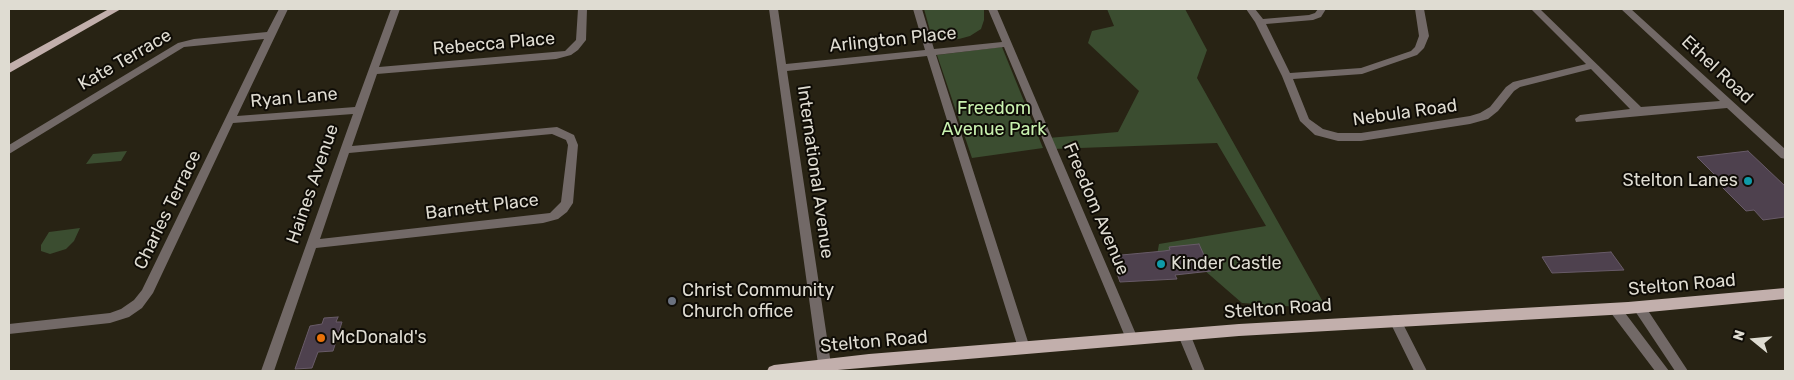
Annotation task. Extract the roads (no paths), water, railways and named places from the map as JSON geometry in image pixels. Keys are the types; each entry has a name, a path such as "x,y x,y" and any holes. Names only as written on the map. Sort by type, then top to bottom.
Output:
{"main road":[{"path":"9,69 116,9"},
{"name":"Stelton Road","path":"774,371 1132,339 1395,320 1615,309 1785,293"}],"street":[{"name":"Charles Terrace","path":"9,329 110,318 125,313 138,304 147,293 283,9"},
{"name":"Haines Avenue","path":"267,371 395,9"},
{"name":"Rebecca Place","path":"373,71 556,56 568,53 581,40 583,9"},
{"name":"International Avenue","path":"773,9 824,368"},
{"path":"917,9 1024,348"},
{"name":"Freedom Avenue","path":"993,9 1132,339"},
{"name":"Nebula Road","path":"1251,9 1260,22 1287,76 1305,121 1320,132 1350,138 1470,120 1484,116 1494,110 1510,89 1517,84 1592,66"},
{"path":"1260,22 1310,18 1318,15 1322,9"},
{"path":"1287,76 1362,71 1414,52 1419,48 1424,36 1420,9"},
{"path":"1535,9 1639,110"},
{"name":"Ethel Road","path":"1626,9 1785,155"},
{"name":"Kate Terrace","path":"9,150 181,45 194,42 270,35"},
{"name":"Arlington Place","path":"782,68 1007,44"},
{"path":"1580,119 1639,110 1730,104"},
{"name":"Ryan Lane","path":"231,120 359,110"},
{"name":"Barnett Place","path":"312,244 542,219 554,216 564,209 567,203 573,145 570,138 553,130 345,150"},
{"path":"1640,307 1682,371"},
{"path":"1615,309 1663,371"},
{"path":"1395,320 1421,371"},
{"path":"1184,335 1199,371"}],"place":[{"name":"Stelton Lanes","path":"1748,181"},
{"name":"Kinder Castle","path":"1161,264"},
{"name":"Christ Community Church office","path":"672,301"},
{"name":"McDonald's","path":"321,338"}],"park label":[{"name":"Freedom Avenue Park","path":"994,119"}]}
